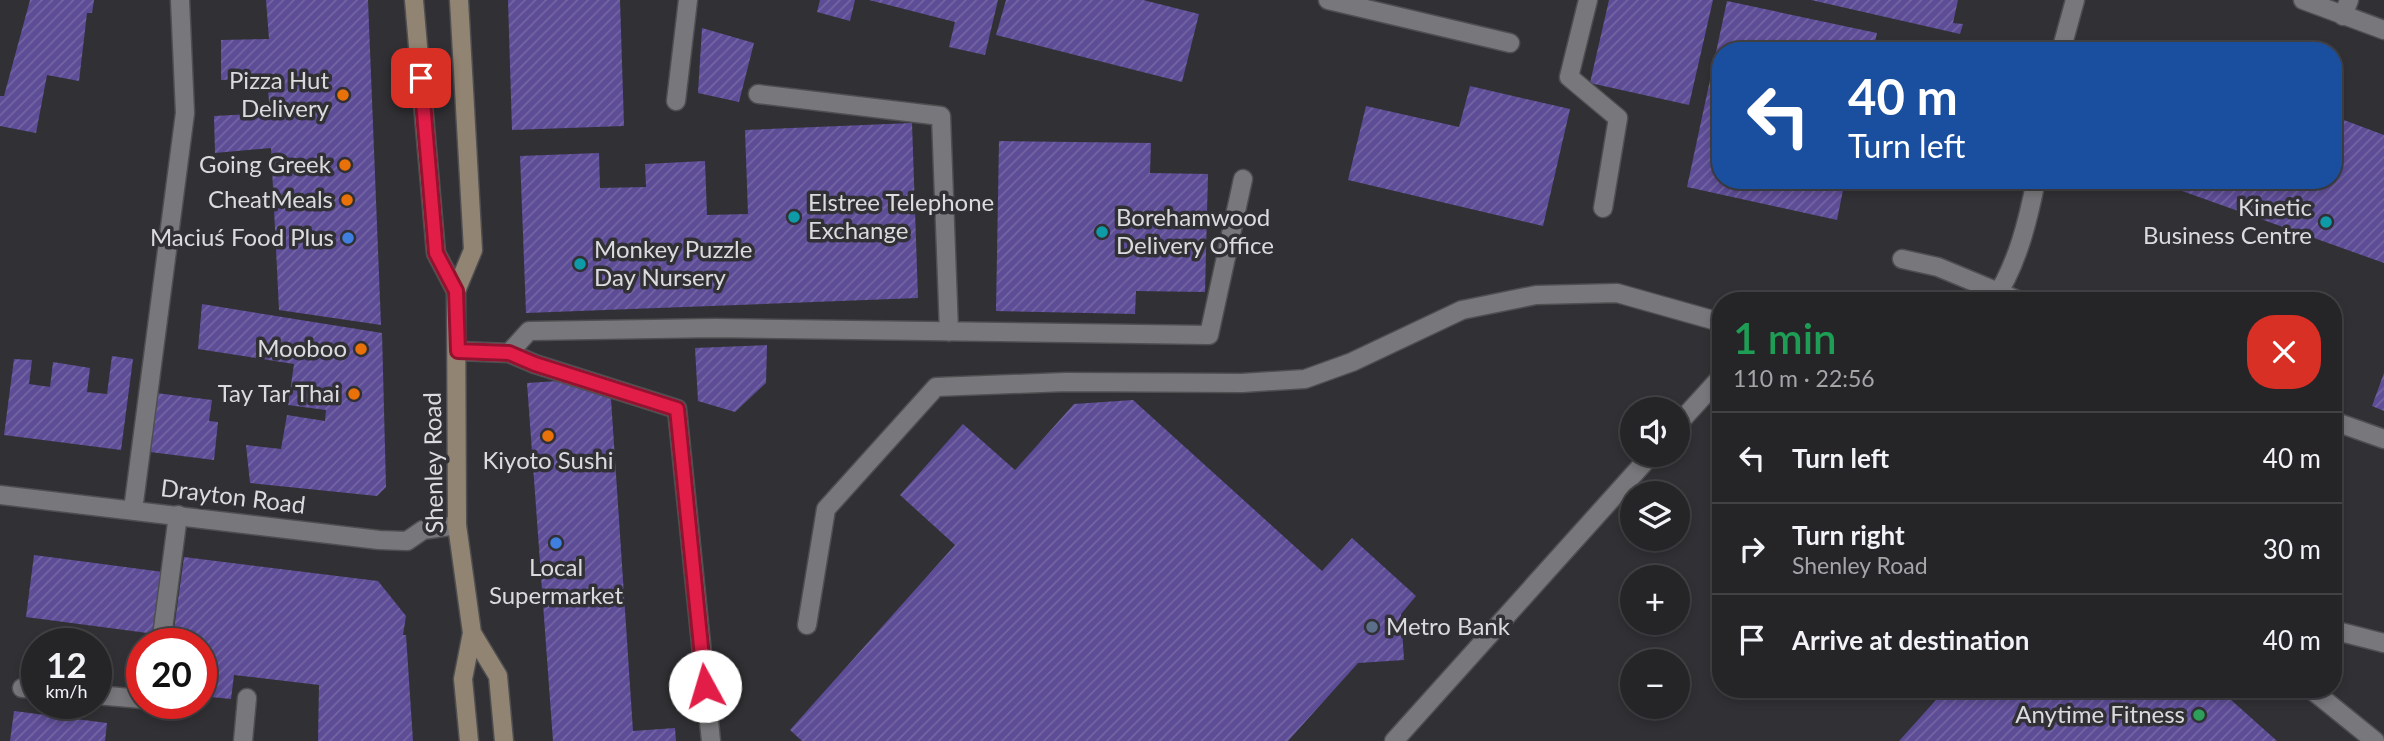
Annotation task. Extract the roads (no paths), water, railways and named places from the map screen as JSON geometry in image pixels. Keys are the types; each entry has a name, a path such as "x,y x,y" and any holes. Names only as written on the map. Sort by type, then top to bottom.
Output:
{"main road":[{"name":"Shenley Road","path":"414,0 436,253 456,291"},
{"name":"Shenley Road","path":"459,0 473,250 456,291 457,525 472,633 463,679 469,741"},
{"name":"Shenley Road","path":"472,633 498,676 503,741"}],"street":[{"path":"133,510 185,113 180,0"},
{"path":"676,101 688,0"},
{"path":"1328,0 1510,43"},
{"path":"1588,0 1569,76 1619,118 1603,208"},
{"path":"2064,42 2076,0"},
{"path":"2312,2 2346,8 2384,30"},
{"path":"758,94 941,116 949,332"},
{"path":"509,353 529,331 715,328 1209,335 1243,179"},
{"path":"1998,292 2027,225 2034,189"},
{"path":"1902,259 1938,267 1988,292"},
{"path":"807,625 826,509 936,387 1066,382 1242,383 1305,379 1352,362 1462,310 1536,295 1617,293 1712,320"},
{"path":"458,351 509,353 535,364 677,409 711,741"},
{"path":"1690,411 1712,387"},
{"path":"2342,424 2384,439"},
{"path":"1394,741 1639,467"},
{"name":"Drayton Road","path":"0,495 379,540 407,541 423,530 457,525"},
{"path":"163,628 178,515"},
{"path":"2342,632 2384,643"},
{"path":"243,741 247,698"},
{"path":"2322,698 2375,741"}],"place":[{"name":"Pizza Hut Delivery","path":"343,95"},
{"name":"Going Greek","path":"345,165"},
{"name":"CheatMeals","path":"347,200"},
{"name":"Elstree Telephone Exchange","path":"794,217"},
{"name":"Kinetic Business Centre","path":"2326,222"},
{"name":"Borehamwood Delivery Office","path":"1102,232"},
{"name":"Maciuś Food Plus","path":"348,238"},
{"name":"Monkey Puzzle Day Nursery","path":"580,264"},
{"name":"Mooboo","path":"361,349"},
{"name":"Tay Tar Thai","path":"354,394"},
{"name":"Kiyoto Sushi","path":"548,436"},
{"name":"Local Supermarket","path":"556,543"},
{"name":"Metro Bank","path":"1372,627"},
{"name":"Anytime Fitness","path":"2199,715"}]}
